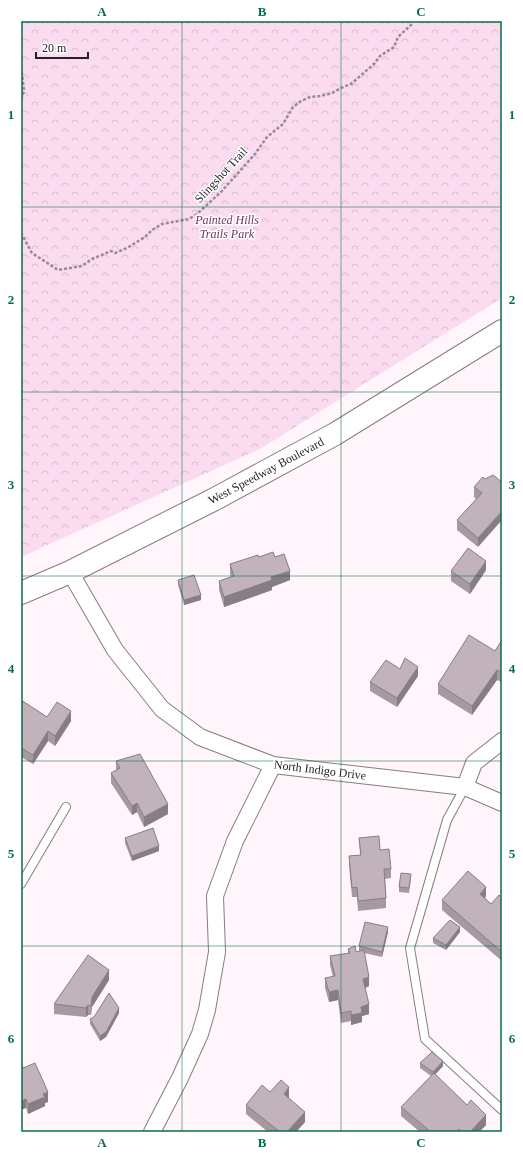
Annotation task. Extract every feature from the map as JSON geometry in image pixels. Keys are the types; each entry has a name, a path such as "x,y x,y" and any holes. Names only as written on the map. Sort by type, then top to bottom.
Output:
{"main road":[{"name":"West Speedway Boulevard","path":"21,593 70,572 213,500 335,434 502,331"}],"street":[{"name":"North Indigo Drive","path":"70,572 116,650 162,709 200,737 273,766 465,788 502,803"},
{"path":"465,788 474,764 502,741"},
{"path":"152,1132 180,1078 200,1034 207,1010 217,952 215,896 235,841 273,766"}],"lane":[{"path":"465,788 447,820 410,948 425,1039 502,1110"},
{"path":"21,884 66,807"}],"path":[{"name":"Slingshot Trail","path":"21,233 32,253 58,270 82,266 92,259 111,251 115,253 127,248 162,224 189,219 221,192 255,154 267,137 282,124 293,107 310,97 332,93 351,84 374,64 380,56 394,47 398,38 410,27 412,21"},
{"path":"21,67 24,90 21,101"}],"green space":[{"name":"Painted Hills Trails Park","path":"21,21 502,21 502,298 260,449 21,557"}],"building":[{"path":"493,475 502,482 502,511 478,538 457,520 482,493 474,487 483,477 485,479"},
{"path":"468,548 486,561 470,584 451,571"},
{"path":"273,552 275,557 284,554 290,571 271,577 272,580 224,597 219,581 234,576 230,564"},
{"path":"194,575 201,595 184,600 178,580"},
{"path":"469,635 495,651 502,640 502,673 497,670 472,706 438,684"},
{"path":"405,658 418,667 397,698 370,682 386,660 400,669"},
{"path":"21,700 47,717 57,702 71,711 55,736 48,731 33,755 21,748"},
{"path":"140,754 168,804 144,817 137,803 132,806 111,773 120,768 116,761"},
{"path":"153,828 159,846 132,856 125,838"},
{"path":"379,836 380,850 389,849 391,869 384,869 386,898 358,901 357,887 352,888 349,856 361,855 359,838"},
{"path":"468,871 486,887 480,894 491,904 499,895 502,898 502,952 442,900"},
{"path":"401,873 411,874 409,888 399,887"},
{"path":"450,920 460,927 446,945 433,938"},
{"path":"365,922 388,927 382,952 359,946"},
{"path":"355,946 356,952 364,950 369,977 363,979 369,1004 361,1007 362,1013 351,1015 351,1011 341,1013 338,990 329,992 325,978 335,976 330,956 350,953 348,949"},
{"path":"88,955 109,970 92,997 91,1006 88,1005 86,1008 54,1004"},
{"path":"109,993 119,1008 106,1032 100,1036 90,1019 94,1017"},
{"path":"432,1052 443,1061 433,1072 420,1063"},
{"path":"21,1062 23,1068 35,1063 48,1092 43,1094 45,1097 28,1104 26,1099 21,1101"},
{"path":"434,1073 467,1105 471,1100 486,1115 470,1132 462,1132 459,1129 456,1132 431,1132 401,1107"},
{"path":"281,1080 289,1087 284,1094 305,1112 287,1132 280,1132 246,1105 262,1085 270,1092"}]}
